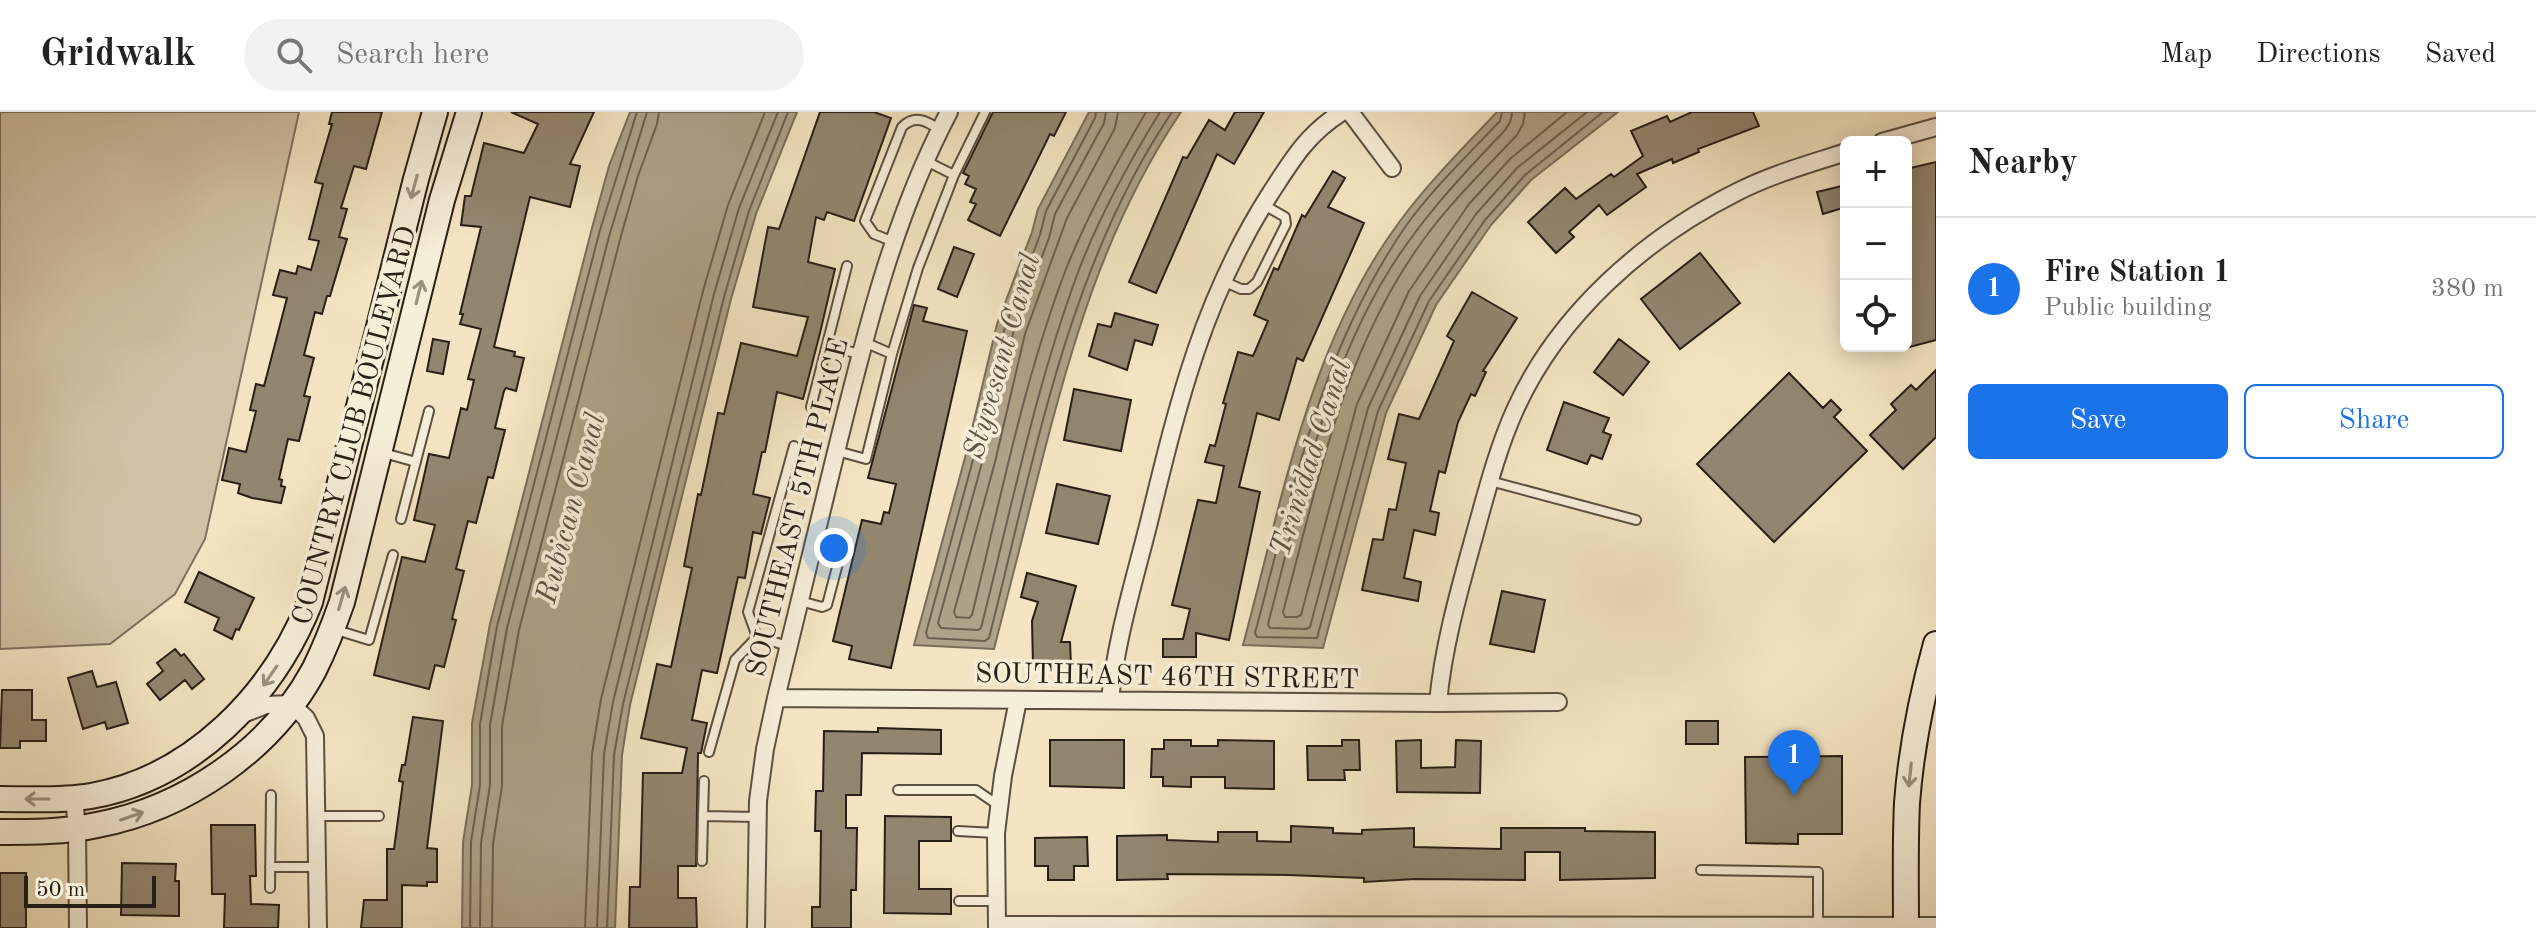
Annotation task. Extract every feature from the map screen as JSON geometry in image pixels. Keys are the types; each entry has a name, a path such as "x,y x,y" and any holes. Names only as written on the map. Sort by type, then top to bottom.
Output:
{"main road":[{"name":"COUNTRY CLUB BOULEVARD","path":"0,799 74,798 118,790 177,764 236,716 261,689 284,656 310,602 435,112"},
{"name":"COUNTRY CLUB BOULEVARD","path":"0,832 77,829 119,820 159,807 197,788 247,752 291,704 312,673 342,602 411,324 469,112"},
{"path":"427,140 457,149"},
{"path":"381,316 411,324"},
{"path":"1906,927 1907,804 1921,706 1936,644"}],"street":[{"name":"SOUTHEAST 5TH PLACE","path":"756,928 757,817 765,749 788,646 862,348 894,242 949,112"},
{"path":"1110,700 1114,659 1126,605 1188,366 1222,281 1264,204 1308,138 1342,112"},
{"path":"1350,112 1392,168"},
{"path":"1904,136 1936,127"},
{"path":"1438,703 1441,670 1489,481 1516,408 1548,354 1573,320 1630,262 1695,214 1740,190 1840,154"},
{"name":"SOUTHEAST 46TH STREET","path":"776,698 1558,702"},
{"path":"1018,700 996,833 997,926 1936,926"},
{"path":"236,716 266,705 291,704 306,718 315,736 318,928"},
{"path":"74,798 78,928"}],"lane":[{"path":"836,450 866,459 892,354 918,268 954,175 985,112"},
{"path":"894,242 874,234 865,221 902,127 907,121 917,119 926,120 940,130"},
{"path":"926,161 954,175"},
{"path":"1222,281 1241,289 1249,289 1257,282 1286,224 1285,217 1264,204"},
{"path":"811,407 847,266"},
{"path":"827,346 892,354"},
{"path":"401,519 429,411"},
{"path":"757,637 748,612 794,446"},
{"path":"380,451 416,462"},
{"path":"1489,481 1636,520"},
{"path":"800,600 822,607 827,605 842,548 815,538"},
{"path":"333,629 369,640 393,555"},
{"path":"757,637 788,646"},
{"path":"709,752 735,660 757,637"},
{"path":"702,861 704,781"},
{"path":"898,790 976,790 999,805"},
{"path":"270,888 271,795"},
{"path":"316,816 379,816"},
{"path":"703,816 757,817"},
{"path":"958,831 996,833"},
{"path":"270,867 317,867"},
{"path":"1701,870 1818,872 1817,926"},
{"path":"959,901 996,901"}],"shaded area":[{"path":"0,112 299,112 205,539 175,594 110,644 0,649"}],"water":[{"name":"Rubican Canal","path":"630,112 797,112 756,214 731,299 630,705 622,755 615,928 462,928 463,842 472,785 472,723 490,624 592,228 609,166"},
{"name":"Styvesant Canal","path":"1089,112 1181,112 1130,200 1092,291 1062,386 994,649 914,645 966,454 997,324 1038,209"},
{"name":"Trinidad Canal","path":"1497,112 1618,112 1531,180 1491,225 1436,305 1386,413 1323,648 1243,645 1302,425 1343,318 1369,268 1400,221"}],"building":[{"path":"332,112 382,112 366,169 354,166 341,208 347,209 339,237 347,239 330,296 327,296 322,314 315,312 304,355 314,358 304,396 310,397 299,441 288,439 279,479 282,480 281,486 285,487 281,503 238,493 240,484 222,480 229,448 246,452 256,411 250,410 256,384 264,386 287,298 273,295 280,270 296,274 298,266 311,270 319,241 309,239 323,184 315,182 332,124 329,124"},
{"path":"511,112 594,112 570,164 580,166 570,207 530,197 494,347 515,352 514,356 524,358 516,391 506,388 504,391 495,428 505,430 493,478 488,477 476,523 468,521 456,569 464,571 452,619 456,620 444,667 435,665 429,689 374,675 402,557 425,562 435,525 414,520 429,454 449,458 461,408 467,410 474,380 468,379 481,329 460,324 463,314 460,314 481,227 461,225 465,196 471,196 484,143 524,153 538,124"},
{"path":"820,112 874,112 891,118 854,221 827,212 824,220 816,217 808,262 835,269 820,333 803,399 777,392 753,494 770,498 761,534 753,532 745,578 738,577 717,673 702,670 692,720 707,723 701,753 698,753 696,866 678,866 678,898 696,898 697,928 629,928 630,887 640,887 643,773 682,773 687,748 641,738 657,664 671,667 692,568 684,566 718,413 724,414 741,343 797,356 808,317 753,307 768,227 779,229"},
{"path":"993,112 1066,112 1054,136 1050,134 1000,236 968,220 976,204 970,202 976,189 965,184 969,176 963,173"},
{"path":"1235,112 1264,112 1234,164 1217,154 1156,293 1129,282 1183,157 1187,158 1209,120 1225,130"},
{"path":"1692,112 1753,112 1759,126 1698,149 1699,152 1673,163 1672,159 1637,174 1646,187 1607,215 1599,205 1569,232 1574,237 1556,253 1528,222 1565,188 1576,199 1643,156 1631,131 1667,116 1670,122"},
{"path":"1936,162 1936,340 1912,346 1912,208 1912,168"},
{"path":"1333,171 1345,178 1328,207 1364,223 1303,361 1297,358 1279,420 1257,413 1239,487 1260,492 1229,640 1196,633 1196,657 1163,657 1163,639 1183,639 1190,609 1172,605 1198,500 1216,503 1224,466 1205,462 1210,445 1215,446 1226,404 1223,403 1238,352 1253,356 1268,321 1254,315 1274,268 1278,270 1302,215 1305,217"},
{"path":"1840,186 1840,209 1823,214 1817,192"},
{"path":"954,247 974,254 957,297 938,289"},
{"path":"1700,253 1740,303 1680,349 1641,299"},
{"path":"1472,292 1517,318 1483,371 1486,372 1475,396 1471,394 1458,422 1445,473 1439,471 1430,511 1439,513 1435,535 1414,530 1404,578 1421,582 1418,601 1362,590 1373,539 1383,540 1389,509 1396,510 1406,463 1388,459 1399,414 1419,419 1454,341 1447,336"},
{"path":"914,305 927,308 923,321 967,331 891,668 849,659 852,646 833,641 862,520 881,524 884,512 889,513 896,484 868,478"},
{"path":"1115,313 1158,325 1152,345 1135,340 1127,370 1089,356 1098,324 1111,327"},
{"path":"433,339 449,342 443,374 427,371"},
{"path":"1619,339 1649,362 1623,395 1594,372"},
{"path":"1936,370 1936,437 1903,469 1870,435 1896,410 1891,404 1911,385 1916,390"},
{"path":"1789,373 1823,408 1831,400 1841,410 1834,417 1867,451 1774,542 1697,464"},
{"path":"1074,389 1131,400 1121,451 1064,440"},
{"path":"1564,402 1609,418 1603,432 1611,435 1602,459 1591,455 1587,464 1547,450"},
{"path":"1057,484 1110,496 1098,544 1046,533"},
{"path":"199,572 254,598 232,639 214,630 219,618 185,602"},
{"path":"1027,573 1076,586 1061,642 1070,642 1071,666 1033,667 1032,621 1038,602 1021,597"},
{"path":"1502,591 1545,600 1534,652 1490,644"},
{"path":"175,649 181,656 184,654 204,679 192,689 185,680 160,700 147,684 163,671 157,663"},
{"path":"92,671 97,687 116,682 128,723 107,729 105,722 83,729 68,678"},
{"path":"2,690 32,690 32,720 46,720 46,741 20,741 20,748 0,748"},
{"path":"413,717 443,721 427,848 437,849 437,882 427,882 427,886 402,885 402,928 361,928 364,900 387,900 387,849 394,849 403,782 399,781 402,765 405,765"},
{"path":"1686,721 1718,721 1718,744 1686,744"},
{"path":"878,728 941,730 941,754 862,753 861,795 846,795 846,828 857,828 856,890 851,890 851,928 812,928 812,907 820,907 821,831 815,831 816,791 823,791 824,731 878,732"},
{"path":"1050,740 1124,740 1124,788 1050,786"},
{"path":"1164,740 1191,740 1191,746 1218,746 1218,740 1274,741 1274,789 1225,788 1225,777 1191,777 1191,787 1163,786 1163,777 1151,777 1152,749 1164,749"},
{"path":"1342,740 1359,740 1360,770 1344,770 1345,780 1308,780 1307,746 1342,746"},
{"path":"1421,740 1421,768 1455,767 1456,740 1481,741 1480,793 1397,792 1396,741"},
{"path":"1842,756 1842,834 1798,834 1798,844 1746,843 1745,757"},
{"path":"885,816 951,817 951,841 919,841 919,889 951,889 951,914 884,913"},
{"path":"211,825 255,825 256,876 250,876 251,904 279,905 278,928 224,928 225,894 212,894"},
{"path":"1291,826 1333,828 1333,833 1362,834 1362,830 1414,828 1414,847 1501,849 1501,828 1655,832 1655,878 1560,880 1560,852 1525,852 1525,880 1364,882 1364,878 1167,874 1168,879 1117,880 1117,836 1167,835 1167,840 1218,842 1218,832 1257,832 1257,841 1291,842"},
{"path":"1087,837 1088,866 1074,866 1074,880 1048,880 1048,866 1035,866 1035,838"},
{"path":"122,863 176,864 179,916 121,915"},
{"path":"0,873 26,873 26,928 0,928"}],"place":[{"name":"Fire Station 1","path":"1794,796"}]}
